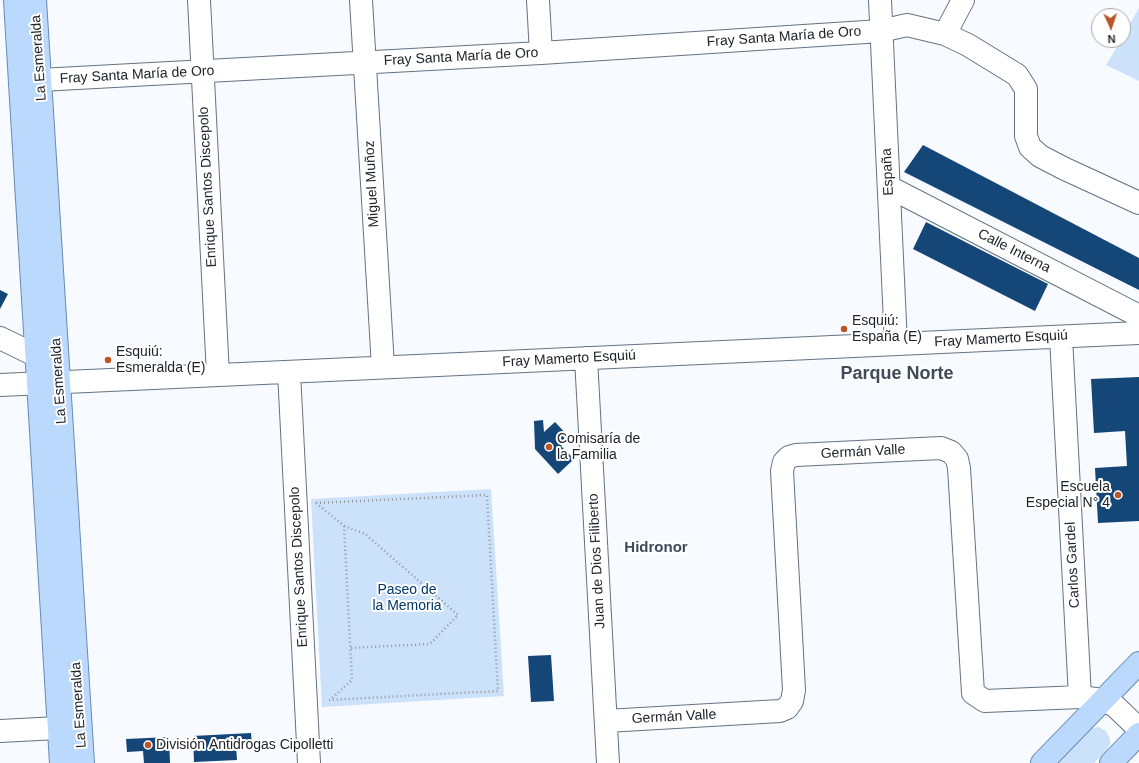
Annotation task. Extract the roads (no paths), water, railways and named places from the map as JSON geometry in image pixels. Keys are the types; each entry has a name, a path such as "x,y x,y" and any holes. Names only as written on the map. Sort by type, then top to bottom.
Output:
{"main road":[{"name":"La Esmeralda","path":"15,0 37,356 49,383 83,763"},
{"name":"La Esmeralda","path":"35,0 40,80 61,763"},
{"path":"1042,763 1139,663"},
{"path":"1111,763 1139,734"}],"street":[{"name":"Enrique Santos Discepolo","path":"199,0 218,375"},
{"name":"Miguel Muñoz","path":"361,0 383,368"},
{"path":"538,0 541,53"},
{"name":"España","path":"880,0 896,344"},
{"path":"945,34 963,0"},
{"name":"Fray Santa María de Oro","path":"40,80 541,53 881,31 907,25 945,34 968,45 1017,74 1026,89 1026,136 1030,147 1040,156 1057,165 1139,203"},
{"name":"Calle Interna","path":"889,187 1139,316"},
{"name":"Fray Mamerto Esquiú","path":"0,385 1139,333"},
{"name":"Carlos Gardel","path":"1061,337 1080,697"},
{"path":"0,338 37,356"},
{"name":"Juan de Dios Filiberto","path":"586,358 608,763"},
{"name":"Enrique Santos Discepolo","path":"289,372 309,763"},
{"name":"Germán Valle","path":"606,721 780,711 788,708 792,701 794,690 782,471 784,462 789,457 804,454 941,448 951,452 957,459 959,468 973,693 985,701 1080,697 1103,700 1115,706 1139,729"},
{"path":"0,731 80,727"}],"place":[{"name":"Esquiú: España (E)","path":"844,329"},
{"name":"Esquiú: Esmeralda (E)","path":"108,360"},
{"name":"Comisaría de la Familia","path":"549,447"},
{"name":"Escuela Especial N° 4","path":"1118,495"},
{"name":"División Antidrogas Cipolletti","path":"148,745"}],"district":[{"name":"Parque Norte","path":"897,374"},
{"name":"Hidronor","path":"656,548"}],"park label":[{"name":"Paseo de la Memoria","path":"407,598"}]}
